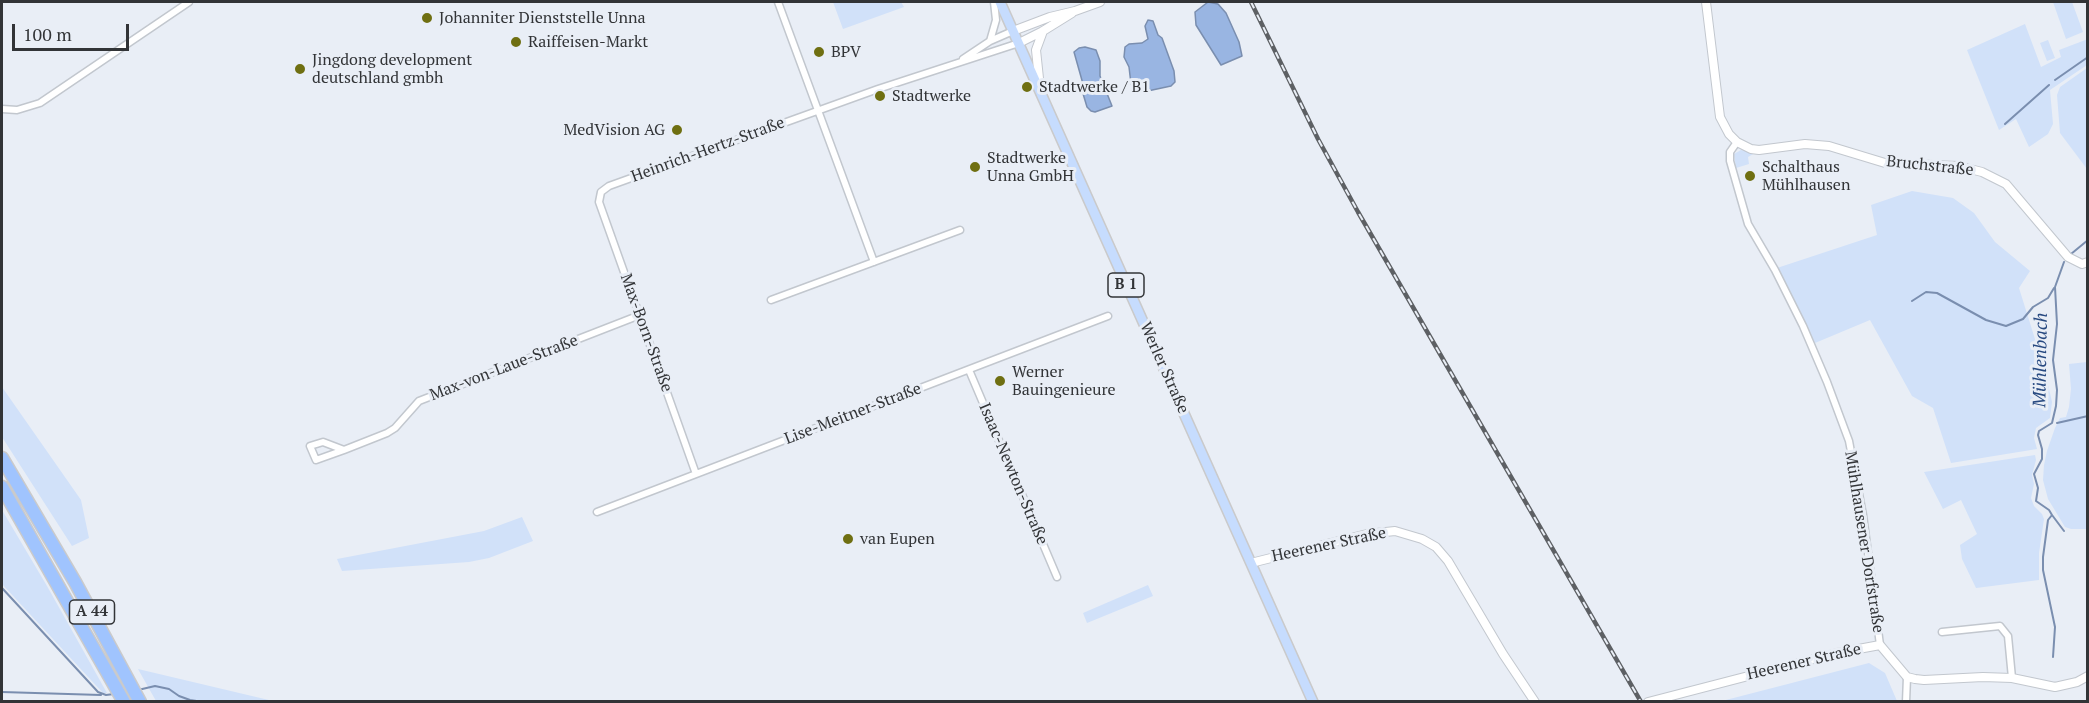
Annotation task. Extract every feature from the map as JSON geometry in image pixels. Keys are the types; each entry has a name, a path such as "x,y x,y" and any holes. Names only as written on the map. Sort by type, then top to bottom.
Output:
{"highway":[{"name":"A 44","path":"2,458 140,702"},
{"name":"A 44","path":"2,487 124,702"}],"main road":[{"name":"Werler Straße","path":"1000,2 1313,702"}],"street":[{"path":"2,109 17,110 40,103 189,2"},
{"path":"778,2 874,262"},
{"path":"990,40 996,20 994,2"},
{"path":"1013,31 1100,2"},
{"path":"1706,2 1720,117 1729,134 1737,142"},
{"path":"1018,43 1075,11"},
{"name":"Heinrich-Hertz-Straße","path":"960,61 990,40 1013,31"},
{"path":"1040,90 1036,50 1043,31"},
{"name":"Heinrich-Hertz-Straße","path":"601,192 609,186 960,61 977,58 1018,43"},
{"name":"Bruchstraße","path":"1737,142 1751,149 1765,150 1799,145 1829,146 1884,163 1958,166 1982,172 2006,184 2068,258 2082,264 2088,262"},
{"name":"Mühlhausener Dorfstraße","path":"1737,142 1730,152 1730,161 1748,224 1775,270 1803,326 1849,441 1863,520 1880,645"},
{"name":"Max-Born-Straße","path":"601,192 599,202 696,474"},
{"path":"771,300 960,230"},
{"name":"Max-von-Laue-Straße","path":"344,450 323,442 310,446 316,460 344,450 387,433 395,428 419,401 640,315"},
{"name":"Lise-Meitner-Straße","path":"597,512 1108,316"},
{"name":"Isaac-Newton-Straße","path":"969,370 1057,577"},
{"name":"Heerener Straße","path":"1251,562 1367,534 1395,531 1422,539 1436,547 1448,561 1503,654 1535,702"},
{"path":"1942,632 2000,626 2008,636 2012,678"},
{"name":"Heerener Straße","path":"1648,702 1837,653 1880,645 1907,677"},
{"path":"1906,702 1907,677 1924,681 1976,677 2012,678 2055,687 2077,682 2088,676"}],"shaded area":[{"path":"833,2 901,2 904,7 843,29"},
{"path":"2053,2 2072,2 2083,32 2066,39"},
{"path":"2025,24 2041,67 2061,57 2059,50 2088,39 2087,65 2050,90 2053,124 2048,134 2029,147 2016,119 1999,130 1967,50"},
{"path":"2048,40 2055,58 2047,61 2040,43"},
{"path":"2087,68 2087,169 2060,133 2057,95 2060,87"},
{"path":"1741,150 1755,153 1748,157 1749,164 1736,168 1734,154"},
{"path":"1912,191 1953,198 1974,213 1995,242 2030,271 2019,288 2045,371 2052,402 2050,418 2036,428 2034,438 2037,449 1951,463 1933,408 1912,396 1870,320 1815,343 1777,268 1877,235 1871,205"},
{"path":"2087,362 2087,529 2071,529 2065,527 2048,499 2043,480 2044,465 2055,428 2060,418 2066,417 2069,407 2071,389 2069,364"},
{"path":"2,387 81,500 89,538 72,546 2,437"},
{"path":"2035,455 2031,498 2044,519 2039,553 2039,580 1976,588 1962,559 1960,545 1977,534 1961,500 1943,509 1924,472"},
{"path":"2,510 107,693 103,693 2,584"},
{"path":"522,517 533,541 489,558 469,562 342,571 337,559 484,531"},
{"path":"1148,585 1153,596 1087,623 1083,613"},
{"path":"1869,663 1885,673 1897,701 1722,701"},
{"path":"138,669 273,701 156,701"}],"water":[{"path":"1208,2 1218,4 1226,13 1239,42 1242,56 1221,65 1196,25 1195,12"},
{"path":"1148,20 1153,21 1158,35 1162,38 1174,71 1175,82 1171,86 1143,92 1136,91 1131,84 1129,67 1124,57 1125,47 1129,44 1142,43 1148,39 1145,26"},
{"path":"1085,47 1096,50 1100,61 1100,76 1112,106 1095,112 1087,107 1074,52"}],"waterway":[{"path":"2055,80 2088,57"},
{"path":"2005,124 2049,85"},
{"name":"Mühlenbach","path":"2071,254 2088,240"},
{"name":"Mühlenbach","path":"2053,657 2055,627 2043,570 2048,520 2052,515 2036,501 2038,488 2034,474 2042,459 2039,431 2052,423 2056,406 2057,390 2053,360 2057,324 2055,287 2064,262"},
{"path":"1912,301 1926,292 1937,293 1986,320 2006,326 2023,319 2033,307 2048,298 2054,288"},
{"path":"2057,423 2088,416"},
{"path":"2052,515 2064,531"},
{"path":"2,588 98,692 106,695 114,694"},
{"path":"138,690 155,686 169,689 190,700 203,702"},
{"path":"2,692 101,695"}],"railway":[{"path":"1251,2 1318,139 1358,212 1641,702"}],"place":[{"name":"Johanniter Dienststelle Unna","path":"427,18"},
{"name":"Raiffeisen-Markt","path":"516,42"},
{"name":"BPV","path":"819,52"},
{"name":"Jingdong development deutschland gmbh","path":"300,69"},
{"name":"Stadtwerke / B1","path":"1027,87"},
{"name":"Stadtwerke","path":"880,96"},
{"name":"MedVision AG","path":"677,130"},
{"name":"Stadtwerke Unna GmbH","path":"975,167"},
{"name":"Schalthaus Mühlhausen","path":"1750,176"},
{"name":"Werner Bauingenieure","path":"1000,381"},
{"name":"van Eupen","path":"848,539"}]}
